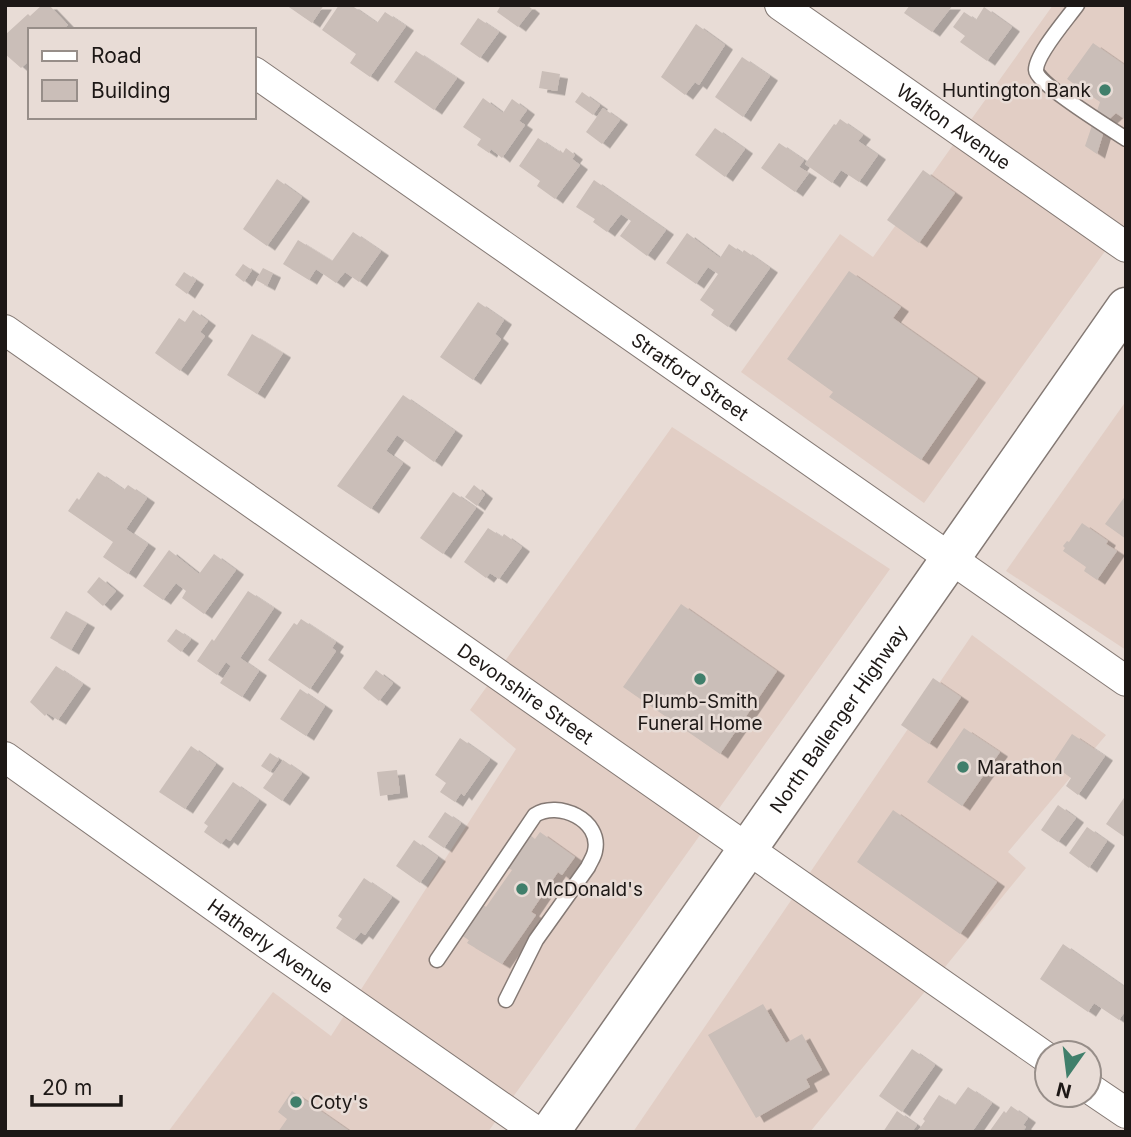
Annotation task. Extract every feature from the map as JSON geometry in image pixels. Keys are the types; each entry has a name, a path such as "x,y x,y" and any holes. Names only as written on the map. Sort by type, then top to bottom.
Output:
{"main road":[{"name":"North Ballenger Highway","path":"550,1132 1126,307"}],"street":[{"name":"Walton Avenue","path":"780,5 1126,247"},
{"name":"Stratford Street","path":"256,73 1126,681"},
{"name":"Devonshire Street","path":"5,330 1033,1048"},
{"name":"Hatherly Avenue","path":"5,757 255,936 537,1132"},
{"path":"1103,1097 1126,1113"}],"lane":[{"path":"1077,5 1041,55 1036,74 1049,87 1126,139"},
{"path":"438,960 535,815 545,809 552,809 575,815 590,829 595,842 594,854 588,867 536,940 506,1000"}],"shaded area":[{"path":"1053,5 1126,5 1126,222 924,503 741,372 840,234 873,257"},
{"path":"1126,401 1126,650 1006,571"},
{"path":"672,427 890,569 488,1132 168,1132 273,992 331,1036 516,749 470,710"},
{"path":"972,635 1106,735 1008,852 1026,868 810,1132 633,1132"}],"building":[{"path":"42,5 49,5 68,25 64,28 28,28 28,62 21,68 5,54 5,35 28,14 30,16"},
{"path":"286,5 324,5 312,23"},
{"path":"339,5 351,5 377,23 385,12 406,26 370,77 350,63 356,54 322,30"},
{"path":"501,5 527,5 532,9 518,27 497,12"},
{"path":"910,5 953,5 932,32 904,13"},
{"path":"984,7 1012,27 987,61 960,42 965,36 953,27 964,12 976,20"},
{"path":"478,18 499,32 480,58 460,44"},
{"path":"696,24 725,45 699,85 695,82 685,95 661,77"},
{"name":"Huntington Bank","path":"1093,43 1126,66 1126,120 1116,113 1107,121 1097,154 1085,146 1100,102 1067,79"},
{"path":"416,51 457,78 434,110 394,82"},
{"path":"742,57 770,76 743,117 715,97"},
{"path":"542,71 560,74 557,91 539,88"},
{"path":"582,92 600,105 593,115 575,102"},
{"path":"483,98 503,113 512,99 527,110 519,121 525,125 502,158 491,149 489,153 477,145 481,139 463,127"},
{"path":"603,108 620,120 602,144 586,132"},
{"path":"840,119 863,135 858,141 878,155 859,182 841,170 832,183 805,164"},
{"path":"715,128 745,149 725,177 695,155"},
{"path":"538,138 559,152 560,150 563,153 566,148 575,155 572,159 580,165 555,199 537,186 540,181 519,166"},
{"path":"779,143 804,160 799,167 809,173 795,192 761,168"},
{"path":"923,170 955,193 919,243 887,220"},
{"path":"277,179 302,197 267,246 243,229"},
{"path":"594,180 666,230 647,256 620,236 631,221 621,214 607,232 593,222 595,219 576,207"},
{"path":"353,232 381,251 359,282 345,272 336,283 316,269 309,280 283,264 298,240 332,261"},
{"path":"687,233 720,258 729,244 742,253 744,250 770,268 728,327 711,315 714,310 700,300 718,274 708,267 696,284 666,263"},
{"path":"243,264 252,270 244,282 235,275"},
{"path":"263,268 273,273 267,286 256,280"},
{"path":"849,271 901,307 893,318 978,378 921,460 829,397 833,392 787,359"},
{"path":"184,272 196,280 187,294 175,285"},
{"path":"478,302 504,320 495,334 501,339 473,380 440,357"},
{"path":"193,310 208,321 200,332 205,336 180,371 155,353 179,318 185,322"},
{"path":"252,334 283,353 257,394 227,375"},
{"path":"403,395 455,431 434,462 397,435 386,451 403,463 371,509 337,486"},
{"path":"98,472 124,490 128,485 147,498 126,529 148,544 128,574 103,557 113,542 68,511"},
{"path":"474,485 485,494 477,506 465,497"},
{"path":"453,492 476,508 443,554 420,538"},
{"path":"1126,495 1126,539 1105,524"},
{"path":"1082,523 1108,541 1106,544 1117,551 1097,580 1084,571 1086,567 1063,551 1063,546"},
{"path":"488,528 502,537 504,534 522,547 499,579 490,573 486,578 464,562"},
{"path":"169,550 199,574 214,554 236,570 204,614 182,598 186,591 176,583 163,600 143,586"},
{"path":"99,577 116,591 103,606 87,592"},
{"path":"248,591 274,608 240,658 259,671 242,697 220,683 231,666 226,662 217,675 197,661"},
{"name":"Plumb-Smith Funeral Home","path":"681,604 777,671 720,754 623,687"},
{"path":"66,611 87,623 71,650 50,638"},
{"path":"301,619 336,642 332,648 336,651 310,689 268,660 294,623 297,625"},
{"path":"176,629 191,639 181,652 167,641"},
{"path":"56,666 83,684 58,720 47,713 45,716 30,702"},
{"path":"376,670 393,683 379,701 363,688"},
{"name":"Marathon","path":"933,678 961,697 929,744 901,725"},
{"path":"300,689 325,706 306,736 280,719"},
{"name":"Marathon","path":"964,728 1000,752 962,806 927,782"},
{"path":"1072,734 1105,756 1078,795 1066,786 1071,778 1052,764"},
{"path":"460,738 490,759 464,796 461,793 455,802 440,792 446,783 435,775"},
{"path":"191,746 216,764 185,809 159,792"},
{"path":"270,753 279,759 270,772 261,766"},
{"path":"283,760 302,773 282,801 263,788"},
{"path":"397,770 400,793 380,796 377,772"},
{"path":"233,782 259,800 230,841 226,838 221,844 204,832 208,826 204,823"},
{"path":"1126,795 1126,838 1106,824"},
{"path":"1058,805 1076,818 1058,842 1041,830"},
{"path":"893,810 997,882 960,934 857,862"},
{"path":"445,812 461,823 444,848 428,837"},
{"path":"1087,827 1107,841 1089,868 1069,853"},
{"name":"McDonald's","path":"540,832 575,857 562,875 558,872 531,912 536,915 502,964 467,943 469,940 459,934 481,903 486,907 512,870 506,867 529,834 535,839"},
{"path":"414,840 438,857 420,883 396,866"},
{"path":"364,878 392,897 365,935 361,932 354,940 336,928 342,919 338,916"},
{"path":"1063,944 1126,988 1126,1010 1119,1020 1094,1003 1088,1012 1040,979"},
{"path":"763,1004 786,1043 802,1034 822,1070 806,1079 810,1087 756,1118 708,1035"},
{"path":"912,1049 935,1065 902,1112 879,1096"},
{"path":"968,1087 992,1103 972,1132 917,1132 939,1095 955,1105"},
{"name":"Coty's","path":"292,1091 351,1132 278,1132 287,1119 278,1112"},
{"path":"1011,1106 1028,1118 1022,1132 989,1132 1004,1111 1006,1113"},
{"path":"897,1111 917,1125 912,1132 883,1132"}],"place":[{"name":"Huntington Bank","path":"1105,90"},
{"name":"Plumb-Smith Funeral Home","path":"700,679"},
{"name":"Marathon","path":"963,767"},
{"name":"McDonald's","path":"522,889"},
{"name":"Coty's","path":"296,1102"}]}
